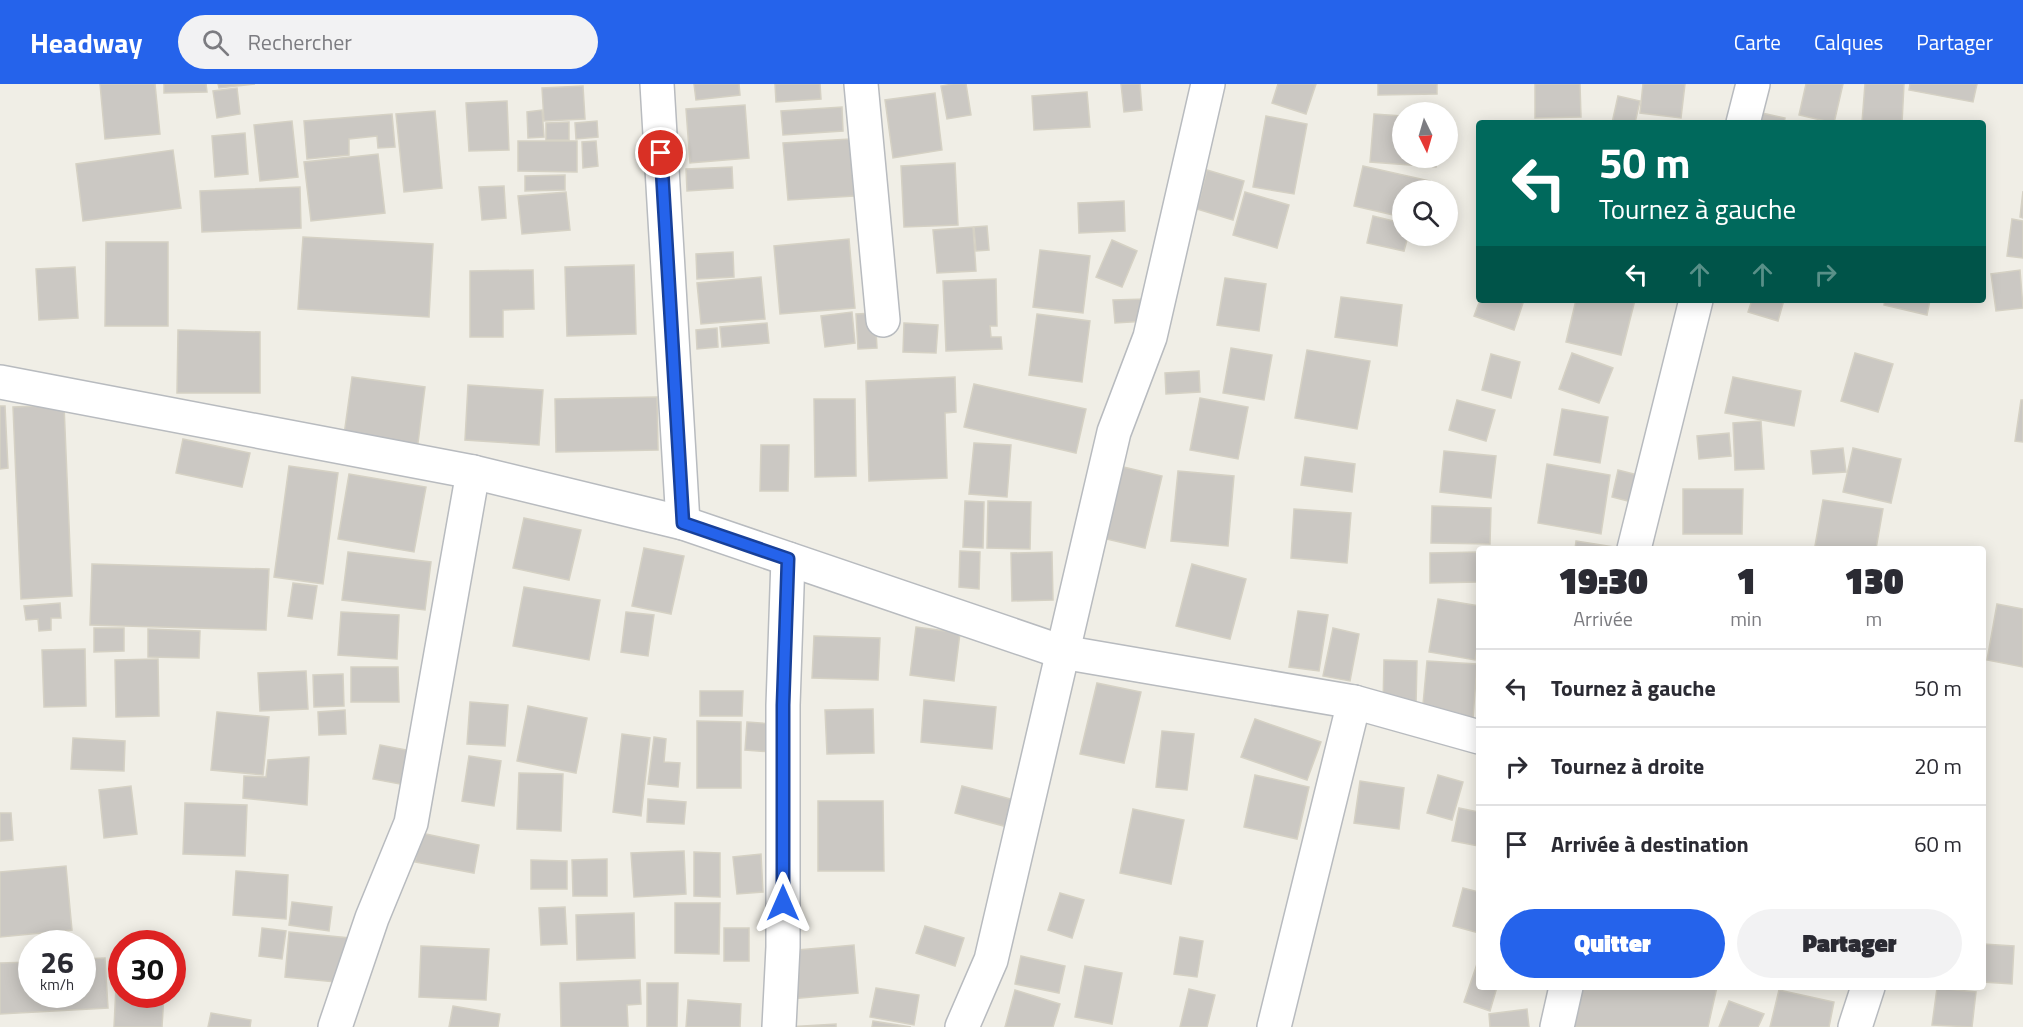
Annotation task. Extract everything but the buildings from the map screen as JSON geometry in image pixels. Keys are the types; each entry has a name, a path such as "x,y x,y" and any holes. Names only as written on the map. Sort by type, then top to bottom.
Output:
{"street":[{"path":"657,84 683,523"},
{"path":"861,84 883,320"},
{"path":"962,1027 991,960 1114,432 1150,337 1208,84"},
{"path":"1744,120 1754,84"},
{"path":"1635,546 1695,303"},
{"path":"0,382 472,472 683,523 1062,652 1354,702 1476,735"},
{"path":"335,1027 372,918 411,824 472,472"},
{"path":"779,1027 783,946 783,705 788,559"},
{"path":"1274,1027 1354,702"},
{"path":"1557,1027 1565,990"},
{"path":"1855,1027 1867,990"}],"route":[{"path":"661,153 683,523 788,559 783,705 783,903"}]}
